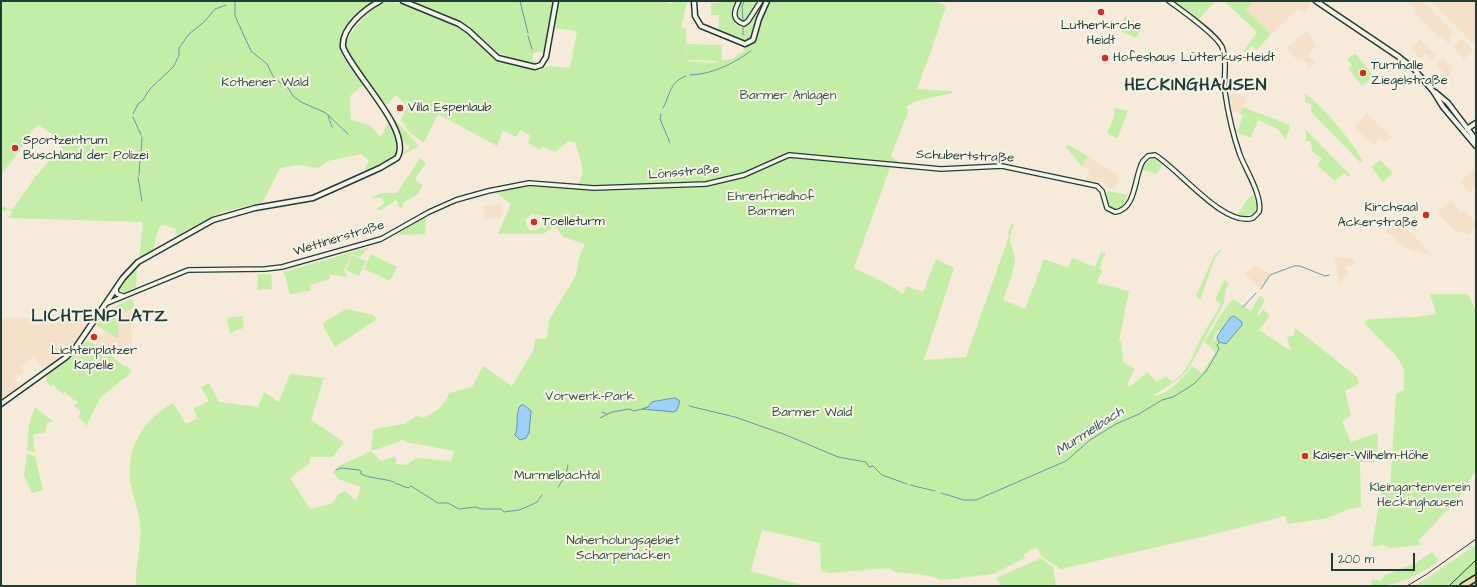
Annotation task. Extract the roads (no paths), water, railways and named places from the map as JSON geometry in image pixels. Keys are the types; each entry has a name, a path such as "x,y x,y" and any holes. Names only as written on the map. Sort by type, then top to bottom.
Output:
{"main road":[{"path":"1,404 65,358 82,340 130,269 137,263 213,220 255,208 313,198 380,168 398,158 401,147 395,129 342,47 344,37 352,24 363,13 380,1"},
{"path":"403,1 458,24 498,58 535,67 541,65 546,56 556,1"},
{"path":"694,1 695,16 701,26 744,44 753,40 759,19 768,1"},
{"path":"1316,1 1399,57 1420,76 1433,91 1447,102 1476,146"},
{"path":"1466,130 1476,122"},
{"path":"1466,130 1476,140"},
{"path":"1463,586 1476,578"}],"street":[{"path":"739,1 735,9 735,17 738,21 744,24 748,21 762,1"},
{"name":"Schubertstraße","path":"789,155 936,168 992,166 1012,168 1093,184 1100,188 1106,204 1110,210 1115,212 1122,210 1131,199 1143,161 1152,155 1160,158 1229,215 1247,219 1255,216 1259,212 1260,200 1240,155 1230,118 1225,92 1222,47 1197,23 1169,1"},
{"name":"Lönsstraße","path":"576,187 706,184 744,175 789,155"},
{"name":"Wettinerstraße","path":"105,304 167,277 188,270 265,269 282,267 367,243 390,235 429,212 464,196 529,183 576,187"},
{"path":"116,289 117,294 124,296"}],"water":[{"path":"1234,316 1242,322 1242,325 1226,344 1219,342 1217,337 1230,318"},
{"path":"675,398 680,401 677,410 674,412 642,409 648,407 652,402"},
{"path":"524,405 531,411 529,433 526,438 520,440 515,435 517,428 517,416 520,406"}],"waterway":[{"path":"235,1 235,16 251,51 267,64 274,78 289,89 293,96 301,102 326,113 348,134"},
{"path":"520,1 528,33"},
{"path":"743,21 742,6 744,1"},
{"path":"133,114 138,104 143,100 149,90 174,66 179,55 179,48 189,34 204,22 215,9 226,5"},
{"path":"743,27 743,35"},
{"path":"528,36 532,49"},
{"path":"690,75 707,73 722,68 751,51"},
{"path":"663,108 673,86 676,82 686,76"},
{"path":"661,114 660,119 670,143"},
{"path":"328,116 331,124"},
{"path":"133,117 141,135"},
{"path":"139,175 142,137"},
{"path":"138,177 142,201"},
{"name":"Murmelbach","path":"1261,289 1270,275 1294,266 1300,266 1325,276 1329,275"},
{"name":"Murmelbach","path":"1243,307 1256,293"},
{"name":"Murmelbach","path":"941,493 964,500 976,500 1066,461 1090,440 1116,424 1139,414 1162,400 1173,397 1195,383 1207,370 1219,349 1217,345 1219,343"},
{"name":"Murmelbach","path":"689,406 735,417 786,435 838,457 866,462 869,467 873,466 882,475 907,484"},
{"name":"Murmelbach","path":"600,418 612,412 629,409 634,411 642,409"},
{"name":"Murmelbach","path":"602,412 607,414"},
{"name":"Murmelbach","path":"558,487 566,475 568,465"},
{"name":"Murmelbach","path":"336,470 341,468 359,470 361,471 361,474 365,476 394,482"},
{"name":"Murmelbach","path":"395,483 408,488 411,486 438,503 448,503 459,509 475,507 482,509 501,509 504,512 519,510 537,502 542,495"},
{"name":"Murmelbach","path":"910,485 935,491"}],"railway":[{"path":"1407,586 1427,574 1476,539"},
{"path":"1449,586 1476,560"}],"place":[{"name":"Lutherkirche Heidt","path":"1101,12"},
{"name":"Hofeshaus Lütterkus-Heidt","path":"1105,58"},
{"name":"Turnhalle Ziegelstraße","path":"1363,73"},
{"name":"Villa Espenlaub","path":"400,108"},
{"name":"Sportzentrum Buschland der Polizei","path":"15,148"},
{"name":"Kirchsaal Ackerstraße","path":"1426,215"},
{"name":"Toelleturm","path":"534,222"},
{"name":"Lichtenplatzer Kapelle","path":"94,337"},
{"name":"Kaiser-Wilhelm-Höhe","path":"1305,456"}],"district":[{"name":"HECKINGHAUSEN","path":"1196,86"},
{"name":"LICHTENPLATZ","path":"100,317"}],"park label":[{"name":"Kothener Wald","path":"265,83"},
{"name":"Barmer Anlagen","path":"788,96"},
{"name":"Ehrenfriedhof Barmen","path":"771,204"},
{"name":"Vorwerk-Park","path":"590,397"},
{"name":"Barmer Wald","path":"812,413"},
{"name":"Murmelbachtal","path":"557,476"},
{"name":"Kleingartenverein Heckinghausen","path":"1420,496"},
{"name":"Naherholungsgebiet Scharpenacken","path":"623,548"}]}
